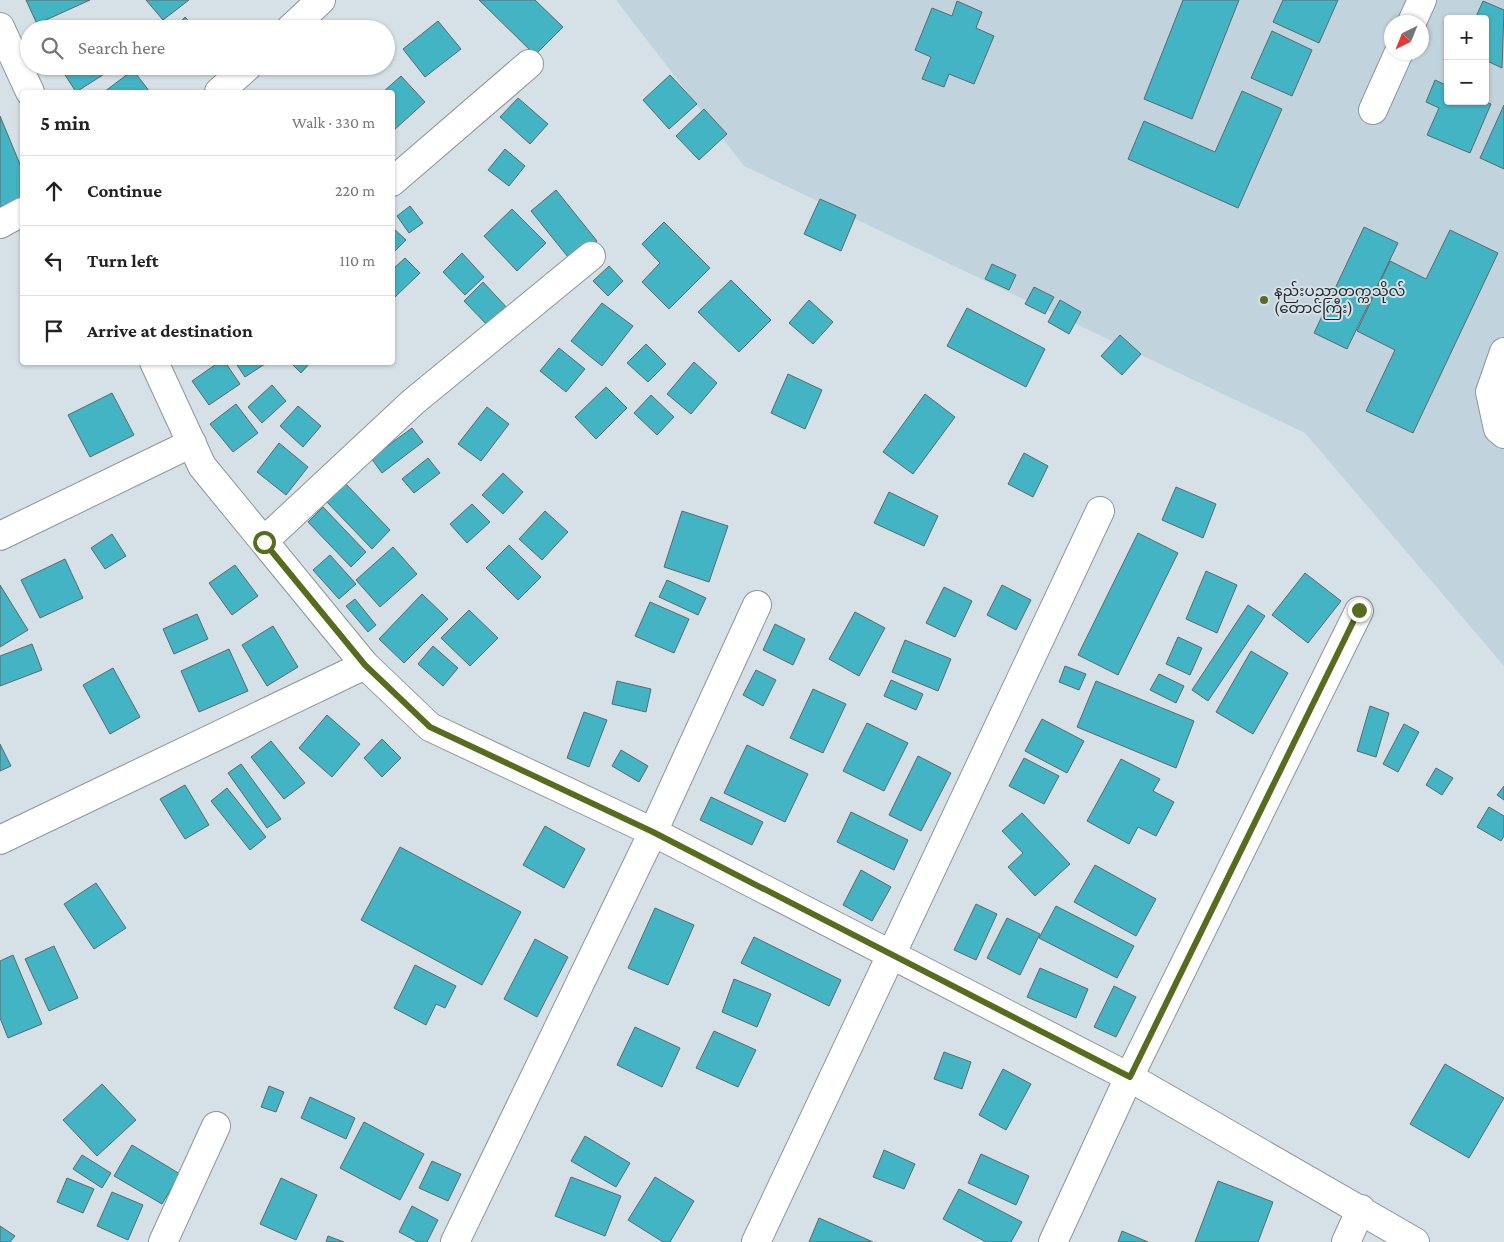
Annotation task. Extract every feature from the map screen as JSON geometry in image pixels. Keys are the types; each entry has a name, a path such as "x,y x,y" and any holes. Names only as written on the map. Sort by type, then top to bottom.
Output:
{"street":[{"path":"300,20 322,0"},
{"path":"1415,15 1422,0"},
{"path":"0,27 20,70"},
{"path":"1373,110 1395,60"},
{"path":"395,179 529,64"},
{"path":"22,75 29,90"},
{"path":"221,90 238,75"},
{"path":"0,224 20,213"},
{"path":"264,542 413,402 591,256"},
{"path":"1504,352 1490,392 1498,429 1504,434"},
{"path":"164,367 202,466 365,665 430,727 653,832 892,957 1130,1077 1361,1209 1415,1242"},
{"path":"0,536 192,443"},
{"path":"756,1242 892,957 1100,511"},
{"path":"455,1242 653,832 757,605"},
{"path":"1053,1242 1130,1077 1359,610"},
{"path":"0,840 365,665"},
{"path":"163,1242 216,1126"},
{"path":"1346,1242 1361,1209"}],"shaded area":[{"name":"နည်းပညာတက္ကသိုလ် (တောင်ကြီး)","path":"616,0 1504,0 1504,666 1305,433 744,166"}],"building":[{"path":"26,0 90,0 46,20 35,20"},
{"path":"146,0 189,0 163,20"},
{"path":"479,0 535,0 563,27 535,55"},
{"path":"1183,0 1239,0 1192,119 1144,99"},
{"path":"1283,0 1338,0 1319,43 1273,22"},
{"path":"957,1 982,12 976,28 994,36 974,84 949,74 944,87 922,79 931,57 915,50 932,8 952,16"},
{"path":"1483,1 1504,10 1502,68 1489,62 1489,15 1477,15"},
{"path":"438,21 461,49 425,77 403,49"},
{"path":"1272,31 1312,50 1292,96 1251,78"},
{"path":"65,75 103,75 79,90 75,90"},
{"path":"126,75 137,75 148,90 107,90"},
{"path":"670,75 697,104 669,129 643,100"},
{"path":"401,76 425,102 395,129 395,90 385,90"},
{"path":"1435,80 1444,84 1444,105 1491,104 1470,153 1427,135 1439,108 1426,102"},
{"path":"1242,91 1282,109 1238,208 1128,159 1144,121 1215,152"},
{"path":"518,98 548,124 530,144 500,117"},
{"path":"1504,105 1504,169 1480,158"},
{"path":"704,109 727,134 699,160 676,136"},
{"path":"0,116 20,164 20,202 0,210"},
{"path":"505,149 525,166 509,186 488,170"},
{"path":"556,190 597,241 572,262 531,211"},
{"path":"820,199 856,215 841,251 804,234"},
{"path":"410,206 423,223 409,233 397,216"},
{"path":"512,209 546,243 517,271 484,236"},
{"path":"664,222 710,268 669,309 642,282 660,263 642,244"},
{"path":"1364,227 1398,243 1347,349 1314,333"},
{"path":"395,230 406,240 395,251"},
{"path":"1450,230 1498,253 1413,433 1366,411 1395,350 1357,331 1390,261 1426,279"},
{"path":"462,253 484,277 465,295 443,272"},
{"path":"405,258 420,273 395,297 395,267"},
{"path":"992,264 1016,275 1009,290 985,279"},
{"path":"609,266 623,281 608,296 593,281"},
{"path":"731,280 771,320 739,352 698,312"},
{"path":"483,282 510,311 491,329 464,301"},
{"path":"1034,287 1054,297 1045,314 1025,304"},
{"path":"809,300 833,322 813,344 789,323"},
{"path":"1060,300 1081,312 1069,334 1048,322"},
{"path":"602,303 633,326 602,366 571,341"},
{"path":"967,308 1045,349 1026,387 947,346"},
{"path":"1120,335 1141,354 1122,375 1101,356"},
{"path":"646,344 666,364 648,382 627,363"},
{"path":"559,348 585,369 566,392 540,371"},
{"path":"694,362 717,383 691,414 667,394"},
{"path":"215,365 227,365 240,384 209,405 192,381"},
{"path":"237,365 263,365 245,377"},
{"path":"293,365 308,365 301,373"},
{"path":"788,374 822,390 805,429 771,413"},
{"path":"272,385 286,401 262,423 248,407"},
{"path":"606,387 627,408 596,439 575,417"},
{"path":"112,393 134,435 90,457 68,415"},
{"path":"925,394 955,417 913,474 883,452"},
{"path":"651,395 674,417 657,435 634,413"},
{"path":"236,404 258,433 233,452 210,424"},
{"path":"298,406 321,426 303,447 280,426"},
{"path":"487,407 509,424 481,461 458,444"},
{"path":"412,428 423,442 382,473 371,458"},
{"path":"279,443 308,467 286,495 257,472"},
{"path":"1024,453 1048,466 1033,497 1008,484"},
{"path":"428,458 440,473 414,493 402,479"},
{"path":"503,473 523,492 503,514 482,495"},
{"path":"345,483 390,530 372,549 326,501"},
{"path":"1176,487 1216,504 1203,538 1162,520"},
{"path":"889,492 938,516 924,546 874,523"},
{"path":"472,504 490,522 467,543 450,524"},
{"path":"323,507 366,552 351,567 308,522"},
{"path":"545,511 568,532 542,560 519,539"},
{"path":"682,511 728,526 709,582 664,567"},
{"path":"1138,533 1178,553 1118,675 1078,655"},
{"path":"112,534 126,556 105,569 91,548"},
{"path":"509,545 541,577 518,600 486,568"},
{"path":"393,547 417,574 380,607 356,580"},
{"path":"330,555 356,584 339,599 313,570"},
{"path":"65,559 83,598 40,618 21,580"},
{"path":"235,565 258,596 232,615 209,583"},
{"path":"1206,571 1237,585 1217,633 1186,619"},
{"path":"1305,573 1341,601 1308,643 1272,615"},
{"path":"667,580 706,598 698,615 659,597"},
{"path":"0,585 28,630 0,647"},
{"path":"1002,585 1031,600 1016,630 987,615"},
{"path":"944,587 972,601 955,637 926,623"},
{"path":"422,594 448,619 404,663 379,639"},
{"path":"355,599 376,625 368,632 346,606"},
{"path":"650,602 689,619 674,653 635,636"},
{"path":"1248,605 1265,616 1208,701 1192,690"},
{"path":"469,610 498,638 470,666 441,638"},
{"path":"855,612 885,628 859,676 829,659"},
{"path":"197,614 208,639 174,654 163,629"},
{"path":"775,624 805,639 793,665 763,650"},
{"path":"273,626 298,667 267,686 242,645"},
{"path":"1178,637 1202,648 1190,675 1166,664"},
{"path":"905,640 951,659 938,691 892,672"},
{"path":"32,644 42,670 0,686 0,656"},
{"path":"433,646 458,668 443,686 418,664"},
{"path":"229,649 248,691 199,712 181,671"},
{"path":"1251,651 1288,673 1253,734 1216,712"},
{"path":"1065,666 1086,674 1079,690 1059,682"},
{"path":"113,668 140,717 110,734 83,685"},
{"path":"756,670 776,680 763,706 743,695"},
{"path":"1159,674 1184,686 1176,703 1150,690"},
{"path":"891,680 923,694 916,710 884,696"},
{"path":"617,681 651,689 646,712 612,704"},
{"path":"1096,681 1194,721 1176,768 1077,727"},
{"path":"813,689 846,704 823,753 790,738"},
{"path":"1370,706 1389,713 1376,757 1357,751"},
{"path":"584,712 607,720 589,767 567,758"},
{"path":"327,715 360,744 332,777 299,748"},
{"path":"1042,719 1084,741 1067,773 1025,751"},
{"path":"867,723 908,743 884,791 843,771"},
{"path":"1404,724 1419,732 1398,772 1383,764"},
{"path":"382,739 401,758 382,777 364,758"},
{"path":"271,741 305,783 284,799 251,757"},
{"path":"0,744 11,766 0,771"},
{"path":"747,745 808,774 785,822 724,793"},
{"path":"621,750 648,766 639,782 612,766"},
{"path":"918,756 951,773 921,831 889,815"},
{"path":"1024,758 1059,776 1044,804 1009,786"},
{"path":"1121,759 1160,779 1153,791 1174,802 1156,836 1138,827 1129,844 1087,821"},
{"path":"241,764 281,819 267,828 228,773"},
{"path":"1436,768 1453,778 1442,795 1426,785"},
{"path":"185,785 209,825 185,839 160,799"},
{"path":"1504,786 1504,800 1497,795"},
{"path":"227,788 266,837 250,850 211,801"},
{"path":"711,797 763,822 752,845 700,820"},
{"path":"1489,807 1504,816 1504,836 1501,841 1477,827"},
{"path":"851,812 908,840 894,870 837,842"},
{"path":"1022,813 1070,864 1035,896 1008,867 1023,853 1002,831"},
{"path":"545,826 585,849 564,888 523,865"},
{"path":"400,847 521,912 482,985 361,920"},
{"path":"1095,865 1156,899 1136,936 1074,902"},
{"path":"861,870 891,887 872,921 843,905"},
{"path":"96,883 126,928 94,949 64,904"},
{"path":"976,904 997,914 976,960 954,950"},
{"path":"1056,906 1134,946 1117,978 1039,938"},
{"path":"655,908 694,925 668,985 628,968"},
{"path":"1007,918 1040,934 1020,975 987,958"},
{"path":"754,937 841,980 829,1006 741,963"},
{"path":"535,939 568,957 537,1017 504,999"},
{"path":"54,946 78,998 49,1011 25,959"},
{"path":"13,955 42,1024 8,1038 0,1018 0,961"},
{"path":"415,965 456,986 445,1008 436,1004 426,1025 394,1008"},
{"path":"1040,968 1088,989 1076,1018 1027,997"},
{"path":"734,979 771,994 757,1027 722,1012"},
{"path":"1114,986 1136,997 1116,1037 1094,1027"},
{"path":"635,1027 680,1048 662,1087 617,1065"},
{"path":"714,1031 756,1050 738,1087 696,1068"},
{"path":"944,1052 971,1062 962,1089 934,1079"},
{"path":"1445,1064 1504,1098 1469,1158 1410,1124"},
{"path":"1003,1069 1031,1084 1006,1130 979,1115"},
{"path":"102,1084 136,1120 97,1156 63,1120"},
{"path":"269,1086 284,1092 276,1112 261,1107"},
{"path":"310,1097 355,1118 346,1139 301,1118"},
{"path":"364,1122 424,1154 400,1200 340,1168"},
{"path":"585,1136 630,1163 616,1187 571,1161"},
{"path":"132,1145 180,1174 162,1204 114,1176"},
{"path":"884,1150 915,1164 904,1189 873,1177"},
{"path":"981,1154 1029,1176 1016,1205 968,1183"},
{"path":"82,1155 111,1173 102,1188 73,1169"},
{"path":"432,1161 461,1174 448,1201 419,1188"},
{"path":"571,1177 621,1196 605,1236 555,1216"},
{"path":"655,1177 694,1201 670,1242 663,1242 628,1220"},
{"path":"67,1178 94,1189 83,1213 57,1202"},
{"path":"281,1178 317,1195 296,1240 260,1224"},
{"path":"1218,1181 1273,1202 1258,1242 1195,1242"},
{"path":"959,1189 1022,1222 1011,1242 986,1242 943,1219"},
{"path":"112,1192 143,1205 128,1240 97,1226"},
{"path":"412,1206 438,1220 427,1242 418,1242 399,1232"},
{"path":"819,1218 873,1242 809,1242"},
{"path":"0,1226 15,1236 10,1242 0,1242"},
{"path":"1122,1231 1148,1242 1118,1242"},
{"path":"328,1236 344,1242 326,1242"}],"place":[{"name":"နည်းပညာတက္ကသိုလ် (တောင်ကြီး)","path":"1264,300"}],"route":[{"path":"264,542 365,665 430,727 653,832 892,957 1130,1077 1359,610"}]}
